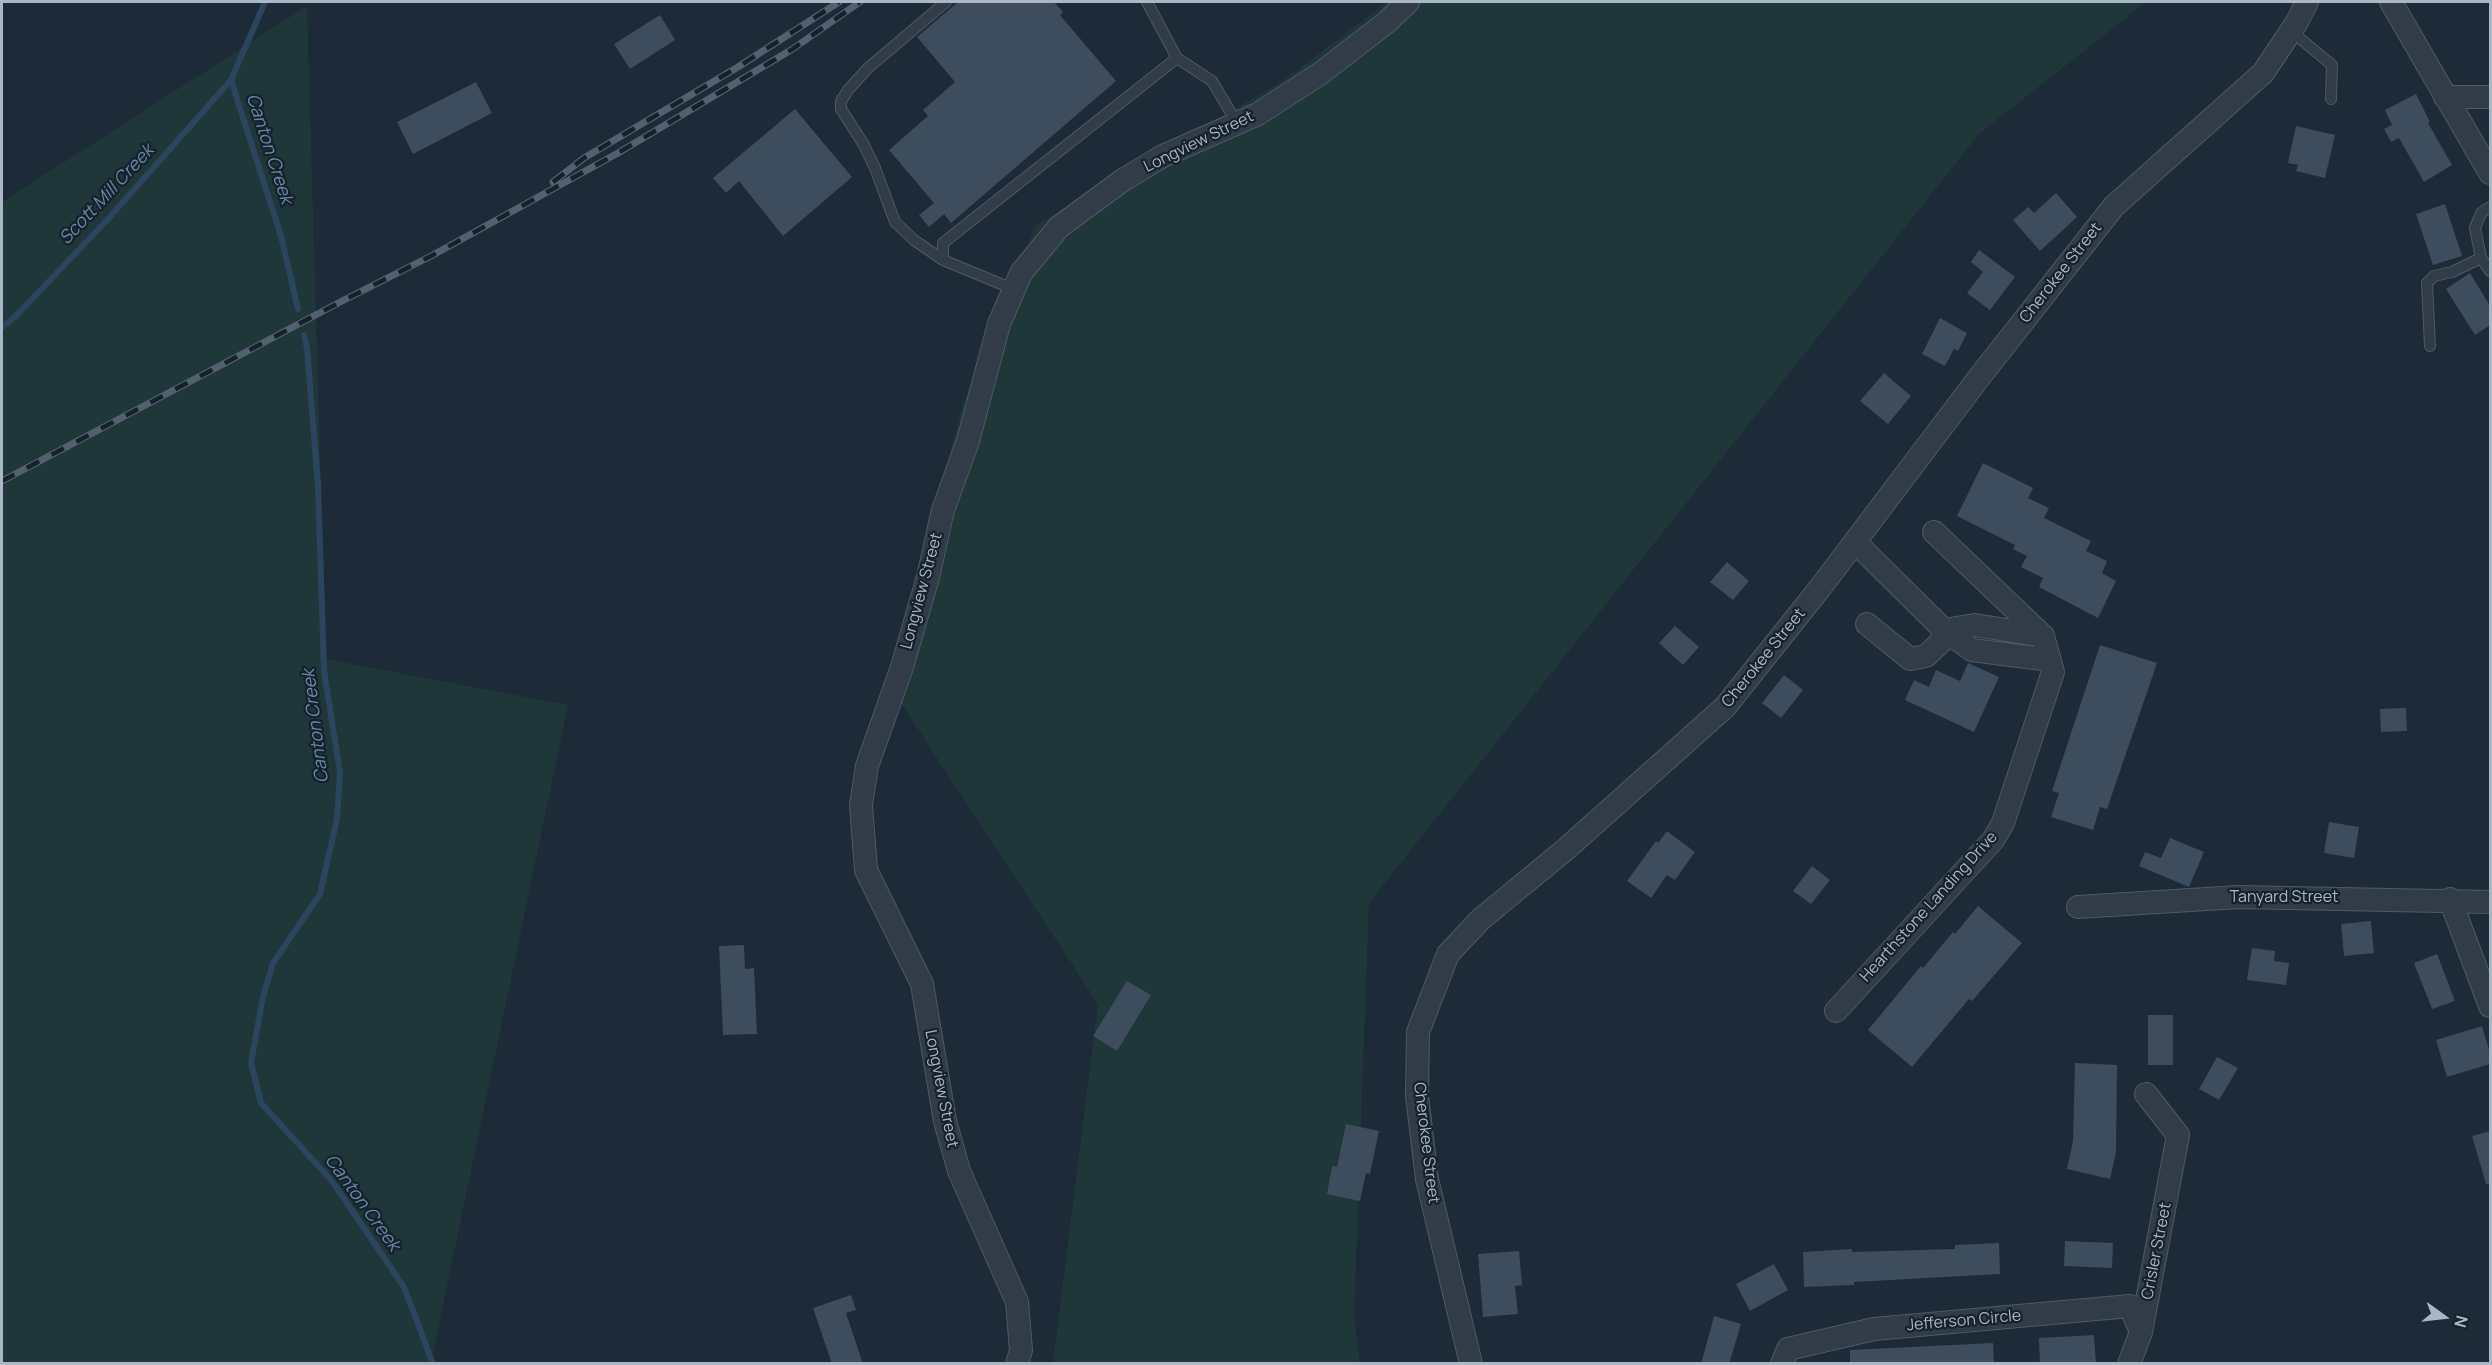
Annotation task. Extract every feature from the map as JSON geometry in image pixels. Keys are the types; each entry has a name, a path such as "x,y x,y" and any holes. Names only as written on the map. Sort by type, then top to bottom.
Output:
{"street":[{"name":"Longview Street","path":"1017,1364 1021,1350 1017,1302 959,1171 945,1121 922,984 866,870 861,805 867,766 902,667 928,577 943,510 968,441 999,324 1013,289 1038,250 1059,227 1094,200 1163,156 1258,114 1320,74 1387,22 1408,2"},
{"name":"Cherokee Street","path":"1471,1364 1427,1179 1417,1096 1418,1032 1448,954 1481,919 1566,849 1725,707 2114,206 2263,73 2307,2"},
{"path":"2391,2 2490,173"},
{"path":"2445,97 2490,97"},
{"path":"1934,532 2043,636"},
{"path":"1855,542 1944,630 1972,650 2050,660"},
{"path":"1867,624 1910,659 1926,656 1941,642 1944,630"},
{"path":"1944,630 1975,625 2043,636"},
{"name":"Hearthstone Landing Drive","path":"1836,1011 1993,840 2003,823 2053,672 2043,636"},
{"name":"Tanyard Street","path":"2078,906 2239,897 2450,899 2490,902"},
{"path":"2450,899 2490,1006"},
{"name":"Crisler Street","path":"2128,1364 2141,1332 2178,1135 2146,1095"},
{"name":"Jefferson Circle","path":"1782,1364 1788,1349 1874,1329 2083,1310 2130,1306 2141,1332"}],"lane":[{"path":"946,2 868,68 848,90 841,101 841,109 864,145 875,168 895,222 914,240 943,260 1013,289"},
{"path":"1147,2 1177,58 1212,81 1237,123"},
{"path":"2291,31 2332,65 2331,99"},
{"path":"943,260 943,243 1177,58"},
{"path":"2490,207 2481,213 2475,228 2481,258 2490,271"},
{"path":"2430,346 2427,283 2433,276 2452,272 2481,258"}],"green space":[{"path":"1387,2 2146,2 1979,134 1369,903 1354,1317 1360,1363 1053,1363 1098,1004 889,685 963,403 1036,225 1284,80"},
{"path":"307,6 326,659 568,705 431,1363 2,1363 2,202"}],"building":[{"path":"958,2 1054,2 1063,12 1060,15 1116,81 951,223 944,214 929,227 919,215 934,203 889,150 928,116 923,110 955,82 917,37"},
{"path":"660,15 675,40 630,69 614,44"},
{"path":"476,82 492,113 413,154 397,122"},
{"path":"2416,94 2430,122 2428,123 2452,165 2424,182 2399,138 2391,142 2384,129 2392,125 2385,110"},
{"path":"795,109 852,177 783,236 739,181 726,193 713,178"},
{"path":"2296,126 2335,135 2325,178 2296,171 2298,165 2288,163"},
{"path":"2056,193 2077,217 2040,251 2013,220 2028,207 2034,213"},
{"path":"2445,204 2462,256 2433,265 2416,214"},
{"path":"1979,250 2015,277 1990,310 1967,293 1983,272 1971,262"},
{"path":"2470,273 2490,306 2490,325 2475,335 2446,289"},
{"path":"1940,318 1967,333 1958,351 1954,349 1945,366 1922,354"},
{"path":"1884,373 1911,396 1888,424 1860,401"},
{"path":"1983,463 2033,488 2028,498 2049,508 2044,518 2091,541 2086,551 2107,561 2102,573 2116,581 2098,618 2039,587 2043,578 2021,567 2027,556 2013,549 2015,545 1957,516"},
{"path":"1727,562 1749,581 1733,600 1710,582"},
{"path":"1675,626 1699,647 1683,665 1659,643"},
{"path":"2100,645 2157,663 2107,809 2100,807 2093,830 2051,817 2059,793 2052,791"},
{"path":"1968,663 1999,677 1974,732 1905,700 1914,680 1929,687 1936,670 1960,681"},
{"path":"1784,675 1803,690 1781,718 1762,703"},
{"path":"2406,708 2407,731 2381,732 2380,709"},
{"path":"2329,822 2359,827 2354,858 2324,853"},
{"path":"1667,831 1695,852 1675,880 1667,875 1651,898 1627,881 1656,841 1658,843"},
{"path":"2170,838 2204,852 2189,887 2139,866 2145,852 2161,858"},
{"path":"1812,866 1830,880 1811,904 1793,891"},
{"path":"1978,906 2022,943 1972,1001 1969,999 1912,1067 1868,1030 1921,966 1923,968"},
{"path":"2371,921 2374,953 2344,956 2341,924"},
{"path":"744,945 745,969 754,968 757,1034 723,1035 719,946"},
{"path":"2252,948 2275,951 2274,961 2289,963 2286,985 2247,980"},
{"path":"2437,954 2455,1001 2432,1009 2414,963"},
{"path":"1127,981 1151,995 1117,1051 1093,1036"},
{"path":"2148,1015 2173,1015 2173,1065 2148,1065"},
{"path":"2482,1026 2490,1053 2490,1064 2447,1077 2436,1040"},
{"path":"2217,1057 2238,1068 2219,1100 2199,1089"},
{"path":"2075,1063 2117,1065 2116,1153 2110,1179 2067,1169 2073,1141"},
{"path":"1346,1124 1379,1131 1370,1174 1366,1173 1360,1201 1327,1194 1332,1166 1337,1167"},
{"path":"2490,1131 2490,1184 2486,1184 2472,1136"},
{"path":"2065,1241 2113,1243 2112,1268 2064,1266"},
{"path":"1999,1243 2000,1274 1804,1287 1803,1252 1852,1249 1852,1252 1955,1249 1955,1245"},
{"path":"1519,1251 1522,1285 1515,1286 1518,1314 1483,1317 1478,1254"},
{"path":"1774,1264 1788,1290 1750,1311 1736,1284"},
{"path":"851,1295 856,1310 846,1313 863,1364 832,1364 813,1308"},
{"path":"1714,1316 1741,1324 1729,1364 1701,1364"},
{"path":"2094,1335 2096,1364 2040,1364 2039,1338"},
{"path":"1993,1343 1994,1364 1850,1364 1850,1350"}],"waterway":[{"name":"Scott Mill Creek","path":"2,327 15,317 108,219 231,80 265,2"},
{"name":"Canton Creek","path":"231,80 281,236 298,309"},
{"name":"Canton Creek","path":"304,335 318,485 324,671 340,772 337,819 320,894 273,963 263,997 251,1063 261,1103 332,1181 404,1287 433,1364"}],"railway":[{"path":"553,182 584,158 738,67 839,2"},
{"path":"2,481 433,255 618,153 791,50 860,2"}]}
